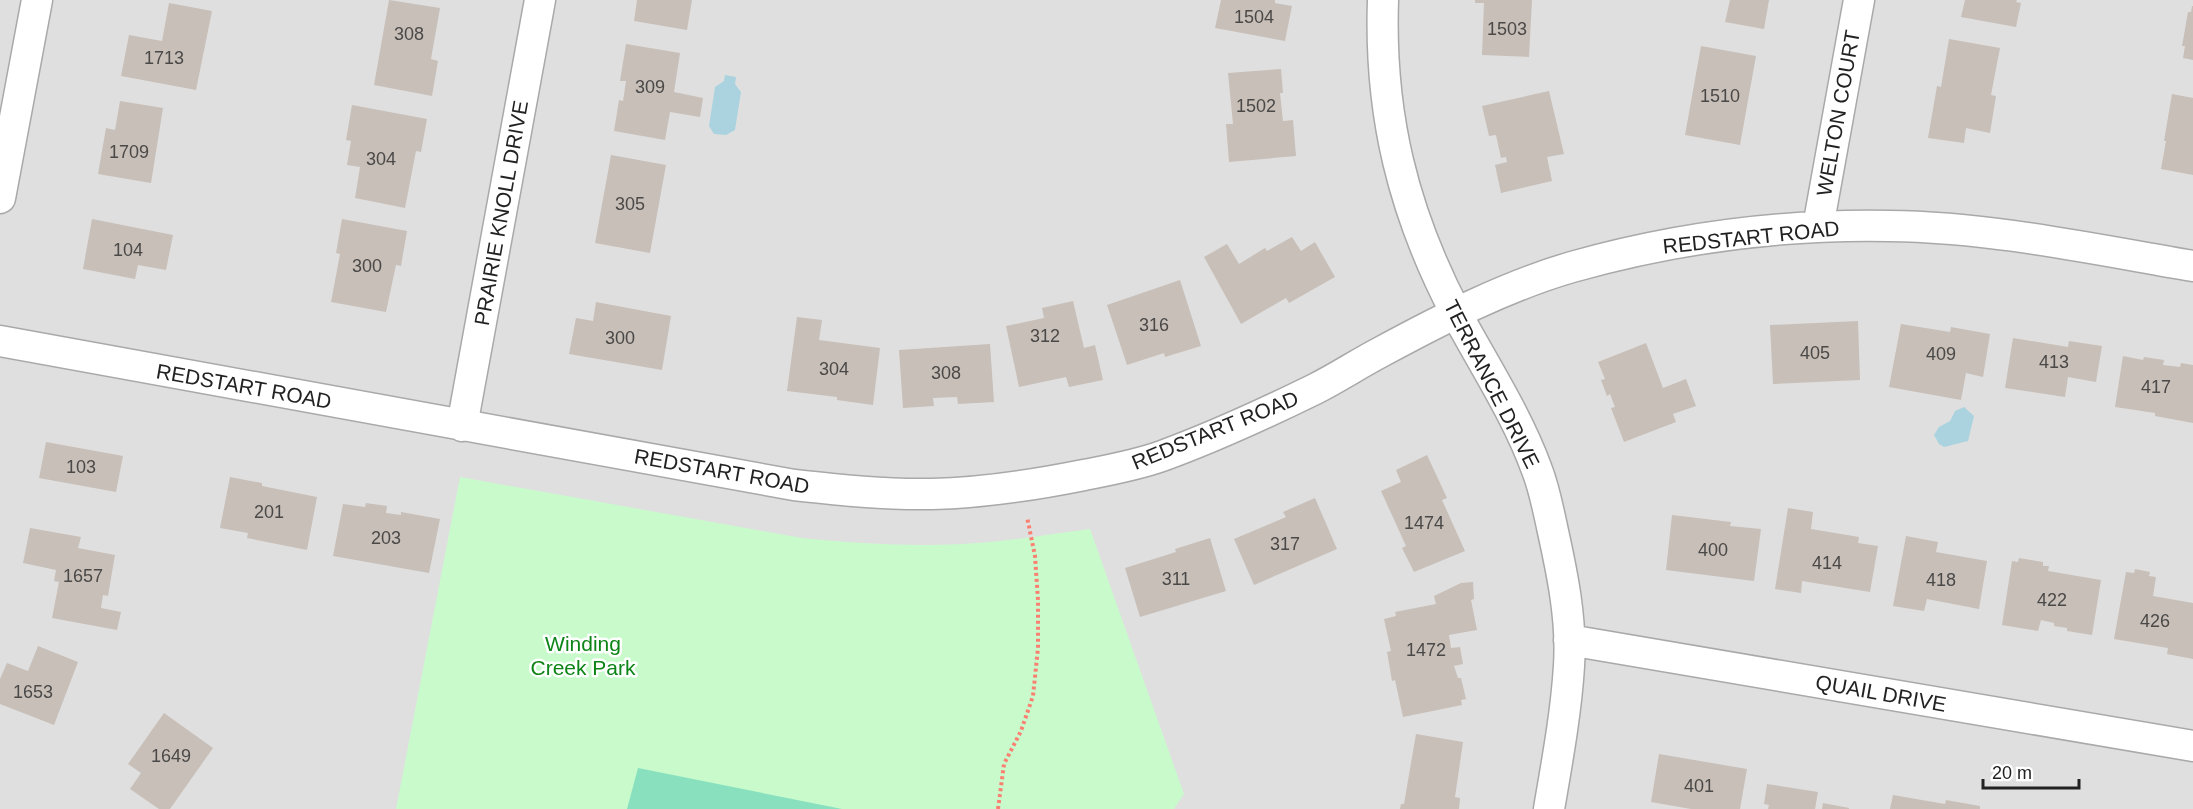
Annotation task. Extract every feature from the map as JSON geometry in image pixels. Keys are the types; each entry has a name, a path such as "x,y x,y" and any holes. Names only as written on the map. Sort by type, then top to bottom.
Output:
{"street":[{"path":"0,198 37,0"},
{"name":"PRAIRIE KNOLL DRIVE","path":"462,426 540,0"},
{"name":"TERRANCE DRIVE","path":"1383,0 1382,65 1388,117 1400,176 1421,239 1456,314 1498,387 1537,470 1564,578 1569,640 1568,677 1549,809"},
{"name":"WELTON COURT","path":"1818,227 1859,0"},
{"name":"REDSTART ROAD","path":"0,341 794,485 871,493 932,494 1022,487 1129,466 1161,456 1277,407 1511,288 1561,271 1658,246 1724,235 1818,227 1892,226 1977,232 2193,266"},
{"name":"QUAIL DRIVE","path":"1569,640 2193,746"}],"path":[{"path":"998,809 1004,764 1021,730 1033,696 1038,648 1035,556 1022,487"}],"shaded area":[{"path":"0,0 2193,0 2193,809 0,809"}],"green space":[{"name":"Winding Creek Park","path":"460,477 802,538 825,540 896,545 943,545 1015,539 1090,529 1184,794 1174,809 396,809"},
{"path":"638,768 842,809 627,809"}],"water":[{"path":"725,75 736,77 735,84 741,92 735,130 726,135 714,134 709,126 715,87 724,81"},
{"path":"1964,407 1974,416 1968,441 1944,447 1939,444 1934,435 1939,427 1950,421 1955,411"}],"building":[{"path":"389,0 440,8 431,59 438,61 432,96 374,85"},
{"path":"637,0 692,0 687,30 634,21"},
{"path":"1221,0 1275,0 1275,3 1292,6 1285,41 1215,28"},
{"path":"1475,0 1532,0 1529,57 1482,55 1484,3 1475,3"},
{"path":"1730,0 1769,0 1764,29 1725,22"},
{"path":"1965,0 2017,0 2016,2 2021,3 2016,27 1961,17"},
{"path":"169,3 212,11 196,90 121,76 129,35 162,41"},
{"path":"2192,6 2193,60 2183,58 2185,46 2182,46 2188,12 2191,12"},
{"path":"1949,39 2000,48 1991,95 1996,96 1990,133 1966,128 1964,143 1928,138 1937,86 1941,87"},
{"path":"626,44 680,53 674,92 703,98 700,117 670,112 665,140 614,131 619,100 623,101 626,81 620,81"},
{"path":"1701,46 1756,56 1740,145 1685,135"},
{"path":"1281,69 1283,93 1280,93 1283,121 1293,120 1296,156 1229,162 1226,124 1233,124 1228,73"},
{"path":"1549,91 1564,154 1547,157 1552,181 1501,193 1495,165 1507,162 1506,157 1501,158 1496,135 1489,136 1482,106"},
{"path":"2172,94 2193,98 2193,175 2161,169"},
{"path":"120,101 163,108 151,183 98,174 106,128 115,130"},
{"path":"352,105 427,119 421,152 416,151 405,208 355,198 360,167 347,165 351,141 346,140"},
{"path":"611,155 666,165 650,253 595,243"},
{"path":"92,219 173,235 166,270 138,265 135,279 83,269"},
{"path":"342,219 407,231 401,266 396,265 386,312 331,302 340,254 336,253"},
{"path":"1292,237 1301,251 1315,242 1335,277 1289,303 1286,298 1241,324 1204,257 1227,244 1239,264 1265,248 1267,251"},
{"path":"1180,280 1201,346 1165,357 1164,353 1127,365 1107,305"},
{"path":"1073,301 1084,348 1095,345 1103,380 1069,387 1066,377 1019,387 1006,326 1044,318 1042,308"},
{"path":"596,302 671,316 662,370 569,354 576,318 593,321"},
{"path":"797,317 822,320 819,340 880,348 873,405 837,400 837,397 787,391"},
{"path":"1858,321 1860,380 1773,384 1770,325"},
{"path":"1901,324 1950,332 1951,327 1990,334 1983,377 1966,373 1961,400 1889,387"},
{"path":"2013,338 2068,347 2069,341 2102,346 2096,382 2068,377 2065,397 2005,388"},
{"path":"1646,343 1663,388 1686,379 1696,406 1673,414 1676,422 1624,442 1611,408 1615,407 1610,394 1607,396 1601,380 1605,379 1598,362"},
{"path":"990,344 994,402 958,404 957,397 933,398 934,406 903,408 899,350"},
{"path":"2123,356 2143,360 2144,357 2164,360 2163,365 2180,367 2181,363 2193,365 2193,423 2155,416 2155,413 2115,407"},
{"path":"46,442 123,456 116,492 39,478"},
{"path":"1427,455 1447,498 1442,500 1465,551 1414,572 1402,548 1406,546 1381,491 1401,482 1396,470"},
{"path":"230,477 317,497 307,550 247,538 248,533 220,528"},
{"path":"1315,498 1337,549 1254,585 1234,539 1286,517 1283,512"},
{"path":"366,503 387,506 386,513 401,515 401,512 440,519 429,573 333,556 343,504 365,507"},
{"path":"1788,508 1813,512 1811,529 1859,537 1858,543 1878,546 1870,592 1802,581 1801,593 1775,589"},
{"path":"1672,515 1731,522 1730,526 1761,529 1754,581 1666,570"},
{"path":"30,528 81,537 78,548 115,555 108,596 103,595 101,608 121,612 117,630 52,618 59,582 54,581 56,570 23,563"},
{"path":"1906,536 1938,542 1936,552 1987,561 1979,609 1927,599 1924,611 1893,606"},
{"path":"1210,538 1226,591 1140,617 1125,568 1176,552 1175,549"},
{"path":"2019,558 2043,562 2043,566 2049,566 2048,571 2101,580 2092,635 2067,631 2067,628 2054,626 2054,623 2041,620 2038,631 2002,625 2012,561 2018,562"},
{"path":"2135,569 2150,572 2149,576 2156,577 2153,596 2193,603 2193,659 2167,654 2168,648 2114,639 2126,572 2134,573"},
{"path":"1473,582 1474,599 1471,600 1477,630 1449,635 1451,648 1460,647 1463,664 1454,666 1458,678 1461,678 1466,699 1461,700 1462,705 1403,717 1395,680 1392,681 1387,652 1391,651 1384,619 1396,616 1395,612 1436,604 1434,596 1461,583"},
{"path":"38,646 78,662 54,725 0,704 0,679 7,663 28,671"},
{"path":"164,713 213,748 170,809 159,809 130,789 141,773 128,764"},
{"path":"1416,734 1463,742 1455,797 1460,798 1459,809 1400,809 1401,804 1404,804"},
{"path":"1659,754 1747,769 1740,809 1691,809 1651,802"},
{"path":"1767,784 1818,792 1815,809 1768,809 1769,805 1764,804"},
{"path":"1893,795 1945,804 1946,800 1980,806 1980,809 1890,809"},
{"path":"1823,803 1849,808 1849,809 1822,809"}]}
